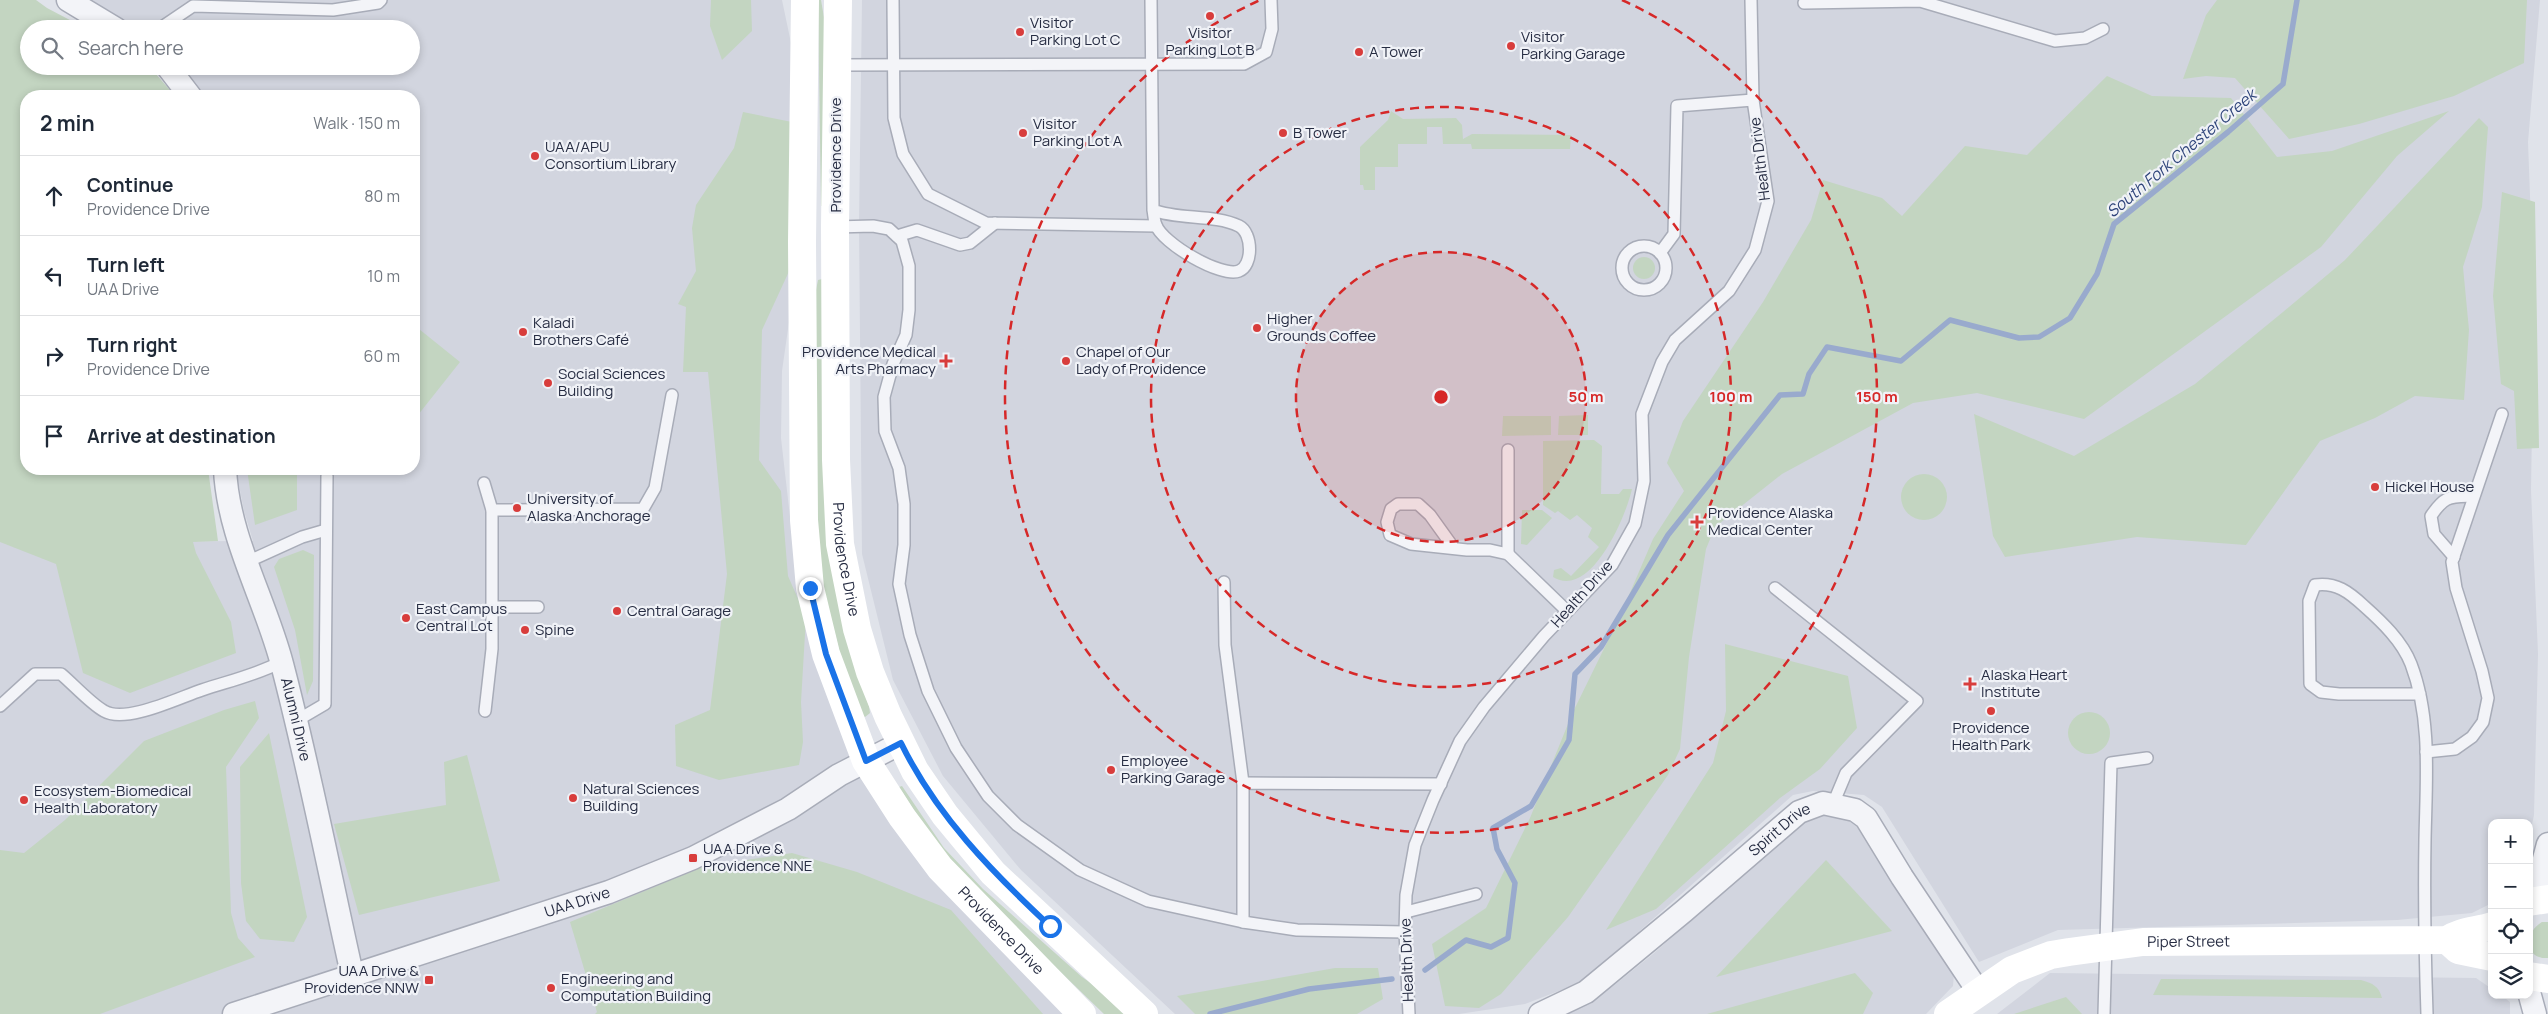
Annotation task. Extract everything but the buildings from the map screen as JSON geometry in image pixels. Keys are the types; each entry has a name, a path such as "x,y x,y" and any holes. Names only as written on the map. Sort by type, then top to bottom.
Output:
{"main road":[{"name":"Providence Drive","path":"805,0 802,252 806,553 810,588 826,654 866,761 882,788 940,868 1082,1014"},
{"name":"Providence Drive","path":"838,0 835,227 836,460 840,544 847,590 857,629 870,672 901,743 915,771 945,815 993,873 1144,1014"},
{"path":"2533,901 2548,899"},
{"name":"Piper Street","path":"1948,1014 1978,991 2012,970 2051,955 2143,942 2435,940 2457,933 2474,932 2488,927"},
{"path":"2435,940 2458,950 2488,956"},
{"path":"2533,977 2548,979"}],"street":[{"path":"68,0 101,20"},
{"path":"174,75 185,90"},
{"name":"Alumni Drive","path":"226,475 230,507 281,662 296,721 352,974"},
{"name":"UAA Drive","path":"234,1014 352,974 609,892 693,858 788,809 839,775 901,743"},
{"name":"Spirit Drive","path":"1540,1014 1586,992 1799,812 1817,804 1833,804 1855,810 1866,818 1902,877 1978,991"},
{"path":"2533,893 2536,889 2548,844"},
{"path":"2531,999 2535,1014"}],"lane":[{"path":"172,20 193,6 333,10 378,3 381,0"},
{"path":"893,0 894,118 904,154 928,194 986,223 1156,226"},
{"path":"1151,0 1153,210 1156,226 1176,249 1203,263 1232,272 1240,271 1246,266 1250,242 1246,232 1238,226 1183,214 1168,216 1153,210"},
{"path":"836,65 1244,64 1266,52 1272,29 1271,0"},
{"name":"Health Drive","path":"1409,1014 1405,932 1408,879 1415,845 1460,742 1484,707 1567,611 1612,565 1635,524 1644,480 1642,414 1662,362 1675,340 1729,291 1755,250 1768,201 1753,100 1750,0"},
{"path":"1804,3 1920,1 2055,41 2085,38 2104,29"},
{"path":"1660,254 1674,234 1677,106 1753,100"},
{"path":"897,236 917,230 960,245 970,242 995,223"},
{"path":"835,227 873,226 889,229 902,241 909,266 909,310 906,335 894,364 884,397 885,430 899,468 904,504 904,545 899,584 910,635 928,691 952,740 988,796 1017,825 1080,870 1148,901 1243,922 1297,930 1405,932"},
{"path":"492,510 643,509 655,488 672,395"},
{"path":"2426,752 2455,749 2472,737 2483,722 2488,698 2482,671 2456,588 2452,562 2502,414"},
{"path":"1508,450 1508,554"},
{"path":"296,721 325,704 327,476"},
{"path":"484,482 492,510 492,649 485,711"},
{"path":"2454,557 2434,534 2431,516 2446,498 2473,496"},
{"path":"1453,547 1430,515 1418,504 1398,504 1391,509 1387,522 1390,534 1411,544 1467,550 1490,550 1508,554 1567,611"},
{"path":"247,562 302,537 326,530"},
{"path":"1224,582 1225,645 1243,783 1243,922"},
{"path":"2420,694 2339,694 2321,692 2310,684 2309,601 2315,585 2329,583 2352,595 2388,626 2411,662 2420,694 2426,752 2435,940 2427,1014"},
{"path":"1775,588 1918,700 1846,773 1833,804"},
{"path":"492,607 538,606"},
{"path":"0,706 35,674 61,674 105,712 130,714 163,706 201,690 261,673 281,662"},
{"path":"2104,1014 2111,762 2147,758"},
{"path":"1243,783 1441,784"},
{"path":"1406,912 1476,894"}],"shaded area":[{"name":"University of Alaska Anchorage","path":"81,0 782,0 791,43 793,84 791,308 782,371 781,438 793,543 831,704 1064,1014 0,1014 0,542 253,541 244,511 237,475 420,475 420,90 198,90 187,75 420,75 420,20 124,20"},
{"name":"Providence Alaska Medical Center","path":"862,0 2540,0 2528,142 2534,302 2531,490 2538,654 2533,820 2488,819 2488,905 2472,913 2397,920 2058,930 1979,962 1882,807 1864,795 1813,791 1793,795 1582,982 1525,1004 1459,1014 1175,1014 1021,870 943,776 893,680 862,554 859,225"},
{"path":"1820,815 1855,821 1954,974 1953,986 1926,1014 1567,1014 1613,986 1653,954 1803,820"},
{"path":"2050,973 2476,978 2488,986 2488,999 2506,999 2510,1002 2510,1014 1997,1014"}],"green space":[{"path":"0,0 36,0 70,20 20,20 20,75 157,75 170,90 20,90 20,475 209,475 218,541 193,542 196,553 231,622 236,653 130,693 83,673 56,564 0,542"},
{"path":"711,0 751,0 752,31 722,60 710,26"},
{"path":"818,0 821,0 826,29 824,206 821,206"},
{"path":"2217,0 2527,0 2524,63 2454,96 2359,124 2289,139 2235,78 2206,76 2183,79 2206,15"},
{"path":"2107,76 2152,96 2231,98 2277,157 2332,151 2449,111 2397,156 2321,247 2084,419 1977,393 1913,403 1782,474 1715,527 1706,549 1689,657 1680,749 1668,775 1568,917 1501,994 1479,1008 1445,1006 1432,944 1486,908 1530,818 1572,714 1620,616 1653,539 1684,491 1667,463 1683,421 1763,302 1811,220 1823,180 1882,198 1902,216 1965,146 2027,155"},
{"path":"1391,111 1403,119 1456,118 1462,125 1463,139 1472,134 1571,135 1570,149 1472,149 1471,144 1443,144 1442,127 1427,127 1427,144 1398,144 1398,167 1375,167 1375,190 1364,190 1363,185 1360,185 1360,147 1388,120"},
{"path":"743,112 792,122 791,267 762,330 759,460 781,491 788,576 806,617 801,702 803,742 799,765 719,780 676,766 675,725 710,710 727,574 708,372 683,372 686,307 678,304 696,271 692,228 696,205 734,148"},
{"path":"2479,118 2488,127 2482,207 2463,267 2469,330 2464,400 2415,396 2375,418 2320,441 2246,545 2137,537 2005,557 1993,536 1974,414 2074,456 2195,384 2283,312 2345,260"},
{"path":"2502,192 2535,202 2539,448 2517,449 2514,391 2501,384 2493,296"},
{"path":"1644,257 1654,264 1655,268 1648,278 1644,279 1634,272 1633,268 1640,258"},
{"path":"822,279 826,528 832,574 842,618 869,706 870,713 865,717 860,714 842,662 821,578 815,534 813,305 818,280"},
{"path":"420,330 460,362 420,412"},
{"path":"1588,415 1588,435 1558,435 1559,416"},
{"path":"1503,416 1551,416 1551,435 1502,436"},
{"path":"1594,440 1602,446 1601,494 1619,494 1623,489 1632,489 1614,535 1604,552 1581,577 1567,581 1553,577 1554,570 1561,568 1571,576 1599,547 1588,537 1592,528 1577,515 1570,520 1558,511 1555,513 1543,505 1543,441"},
{"path":"1919,474 1929,474 1943,484 1947,497 1943,510 1937,516 1929,520 1919,520 1905,510 1901,502 1901,492 1911,478"},
{"path":"248,475 297,475 297,510 255,525"},
{"path":"1522,510 1542,510 1552,518 1527,545 1521,544"},
{"path":"303,550 314,555 313,681 307,695 295,630 274,567 279,559"},
{"path":"1725,644 1848,676 1857,728 1820,769 1780,798 1656,909 1606,930 1713,763 1726,711"},
{"path":"255,701 259,718 226,767 231,913 238,938 255,957 100,1014 0,1014 0,850 24,853 65,820 144,741 224,710"},
{"path":"2089,712 2104,718 2110,733 2104,748 2089,754 2074,748 2068,733 2074,718"},
{"path":"269,733 307,917 294,942 260,939 246,921 241,883 240,767"},
{"path":"467,755 500,881 359,915 334,824 446,805 444,762"},
{"path":"902,786 944,848 983,889 1082,977 1124,1006 1132,1014 1104,1014 990,904 931,837 899,787"},
{"path":"792,853 857,872 951,910 1043,1014 595,1014 597,1012 570,922 702,867"},
{"path":"1826,860 1892,931 1716,977"},
{"path":"2542,922 2548,922 2548,958 2533,953 2533,930"},
{"path":"1335,968 1378,968 1383,999 1357,1014 1195,1014 1177,996"},
{"path":"1855,973 1873,993 1863,1014 1707,1014"},
{"path":"2161,979 2361,980 2374,986 2382,998 2153,995"},
{"path":"2066,997 2082,1014 2014,1014"}],"waterway":[{"name":"South Fork Chester Creek","path":"1425,970 1466,940 1491,947 1508,938 1515,883 1497,849 1493,828 1531,806 1569,740 1575,674 1601,647 1668,535 1780,395 1803,394 1809,374 1827,347 1901,361 1950,320 2019,338 2039,337 2070,318 2097,274 2114,224 2228,132 2283,84 2297,0"},
{"name":"South Fork Chester Creek","path":"1210,1014 1309,989 1392,979"}],"place":[{"name":"Visitor Parking Lot B","path":"1210,16"},
{"name":"Visitor Parking Lot C","path":"1020,32"},
{"name":"Visitor Parking Garage","path":"1511,46"},
{"name":"A Tower","path":"1359,52"},
{"name":"Visitor Parking Lot A","path":"1023,133"},
{"name":"B Tower","path":"1283,133"},
{"name":"UAA/APU Consortium Library","path":"535,156"},
{"name":"Higher Grounds Coffee","path":"1257,328"},
{"name":"Kaladi Brothers Café","path":"523,332"},
{"name":"Providence Medical Arts Pharmacy","path":"946,361"},
{"name":"Chapel of Our Lady of Providence","path":"1066,361"},
{"name":"Social Sciences Building","path":"548,383"},
{"name":"Hickel House","path":"2375,487"},
{"name":"University of Alaska Anchorage","path":"517,508"},
{"name":"Providence Alaska Medical Center","path":"1697,522"},
{"name":"Central Garage","path":"617,611"},
{"name":"East Campus Central Lot","path":"406,618"},
{"name":"Spine","path":"525,630"},
{"name":"Alaska Heart Institute","path":"1970,684"},
{"name":"Providence Health Park","path":"1991,711"},
{"name":"Employee Parking Garage","path":"1111,770"},
{"name":"Natural Sciences Building","path":"573,798"},
{"name":"Ecosystem-Biomedical Health Laboratory","path":"24,800"},
{"name":"UAA Drive & Providence NNE","path":"693,858"},
{"name":"UAA Drive & Providence NNW","path":"429,980"},
{"name":"Engineering and Computation Building","path":"551,988"}],"route":[{"path":"810,588 826,654 866,761 901,743 915,771 945,815 993,873 1050,926"}]}
